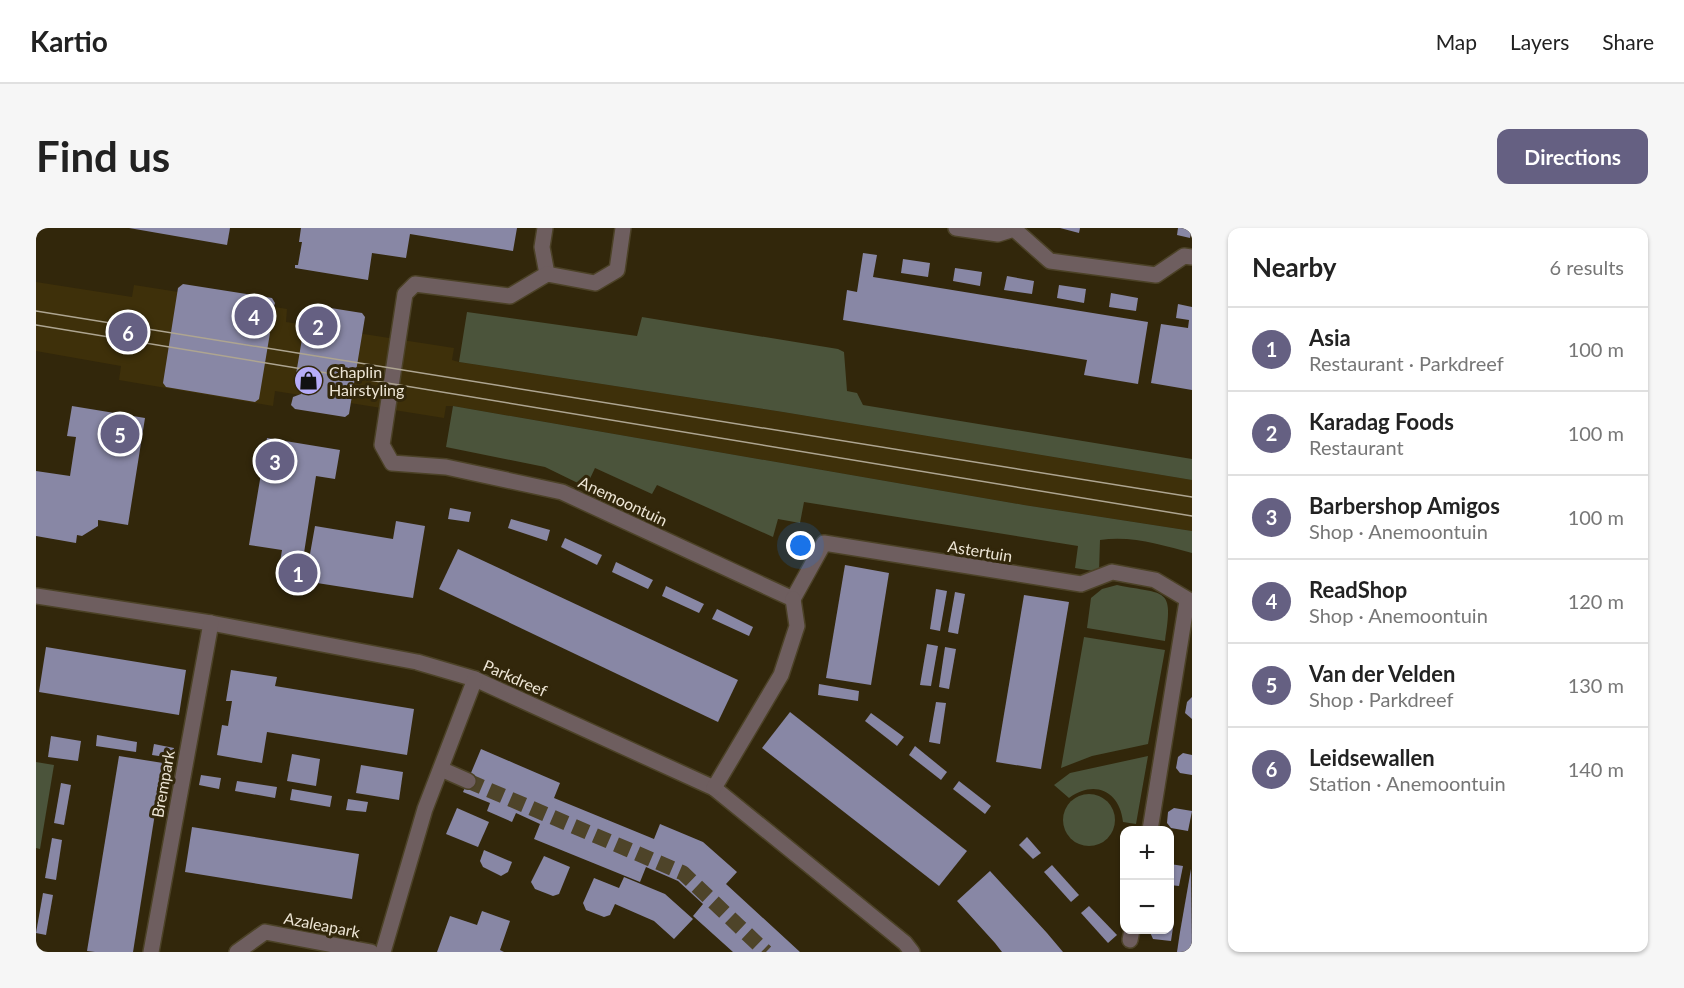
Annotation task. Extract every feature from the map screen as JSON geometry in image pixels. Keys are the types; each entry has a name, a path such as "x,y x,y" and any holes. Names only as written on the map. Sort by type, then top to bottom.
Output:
{"street":[{"path":"545,228 542,248 547,274 595,283 617,270 623,228"},
{"path":"956,228 998,234 1014,228 1050,261 1156,275 1184,256 1192,257"},
{"name":"Anemoontuin","path":"547,274 510,296 415,284 405,294 382,445 392,463 446,466 562,492 793,599"},
{"name":"Astertuin","path":"793,599 824,543 1082,584 1112,572 1155,580 1190,602 1151,826"},
{"name":"Parkdreef","path":"36,596 211,622 417,662 475,679 714,788 904,949"},
{"path":"714,788 781,675 797,626 793,599"},
{"name":"Brempark","path":"151,952 211,622"},
{"path":"382,952 425,809 475,679"},
{"path":"441,769 468,781"},
{"name":"Azaleapark","path":"237,952 265,932 371,952"}],"shaded area":[{"path":"36,282 132,297 134,285 287,309 286,322 454,348 452,360 459,362 783,412 1192,480 1192,531 1024,505 453,406 446,406 444,418 275,391 273,406 119,380 121,366 36,351"}],"green space":[{"path":"467,312 637,336 642,317 838,349 844,352 847,391 857,393 863,405 1192,459 1192,480 783,412 459,362"},
{"path":"453,406 1024,505 1192,531 1192,553 1135,540 1100,540 1099,572 1075,568 1078,546 804,502 800,523 778,519 773,537 657,485 652,494 595,468 586,487 545,467 446,447"},
{"path":"1117,585 1146,590 1163,596 1168,610 1165,641 1087,628 1091,598 1102,589"},
{"path":"1084,637 1165,650 1148,744 1092,756 1061,768"},
{"path":"1148,756 1136,824 1123,822 1117,803 1105,792 1097,789 1088,790 1069,798 1054,785 1070,773"},
{"path":"36,762 54,765 40,849 36,848"},
{"path":"1084,794 1094,794 1108,801 1115,820 1108,839 1094,846 1084,846 1074,842 1067,835 1063,825 1063,815 1067,805 1074,798"}],"building":[{"path":"129,228 230,228 227,245"},
{"path":"301,228 517,228 513,251 410,234 406,258 372,253 368,280 295,268 295,265 298,265 302,242 299,242"},
{"path":"1060,228 1080,228 1079,233"},
{"path":"1178,228 1192,228 1190,238 1177,235"},
{"path":"863,253 877,255 873,277 1148,322 1138,384 1084,375 1087,360 843,320 847,290 857,292"},
{"path":"903,259 930,263 928,277 901,273"},
{"path":"955,268 982,272 980,286 953,281"},
{"path":"1007,276 1034,281 1032,294 1004,290"},
{"path":"183,284 272,298 275,303 273,310 265,312 263,328 270,333 259,399 255,402 166,387 163,383 178,288"},
{"path":"1059,285 1086,289 1084,303 1057,298"},
{"path":"1111,293 1138,298 1136,311 1109,307"},
{"path":"1178,304 1192,307 1192,390 1151,383 1161,324 1188,328 1189,320 1176,318"},
{"path":"312,305 362,313 365,317 349,414 345,417 295,409 291,405 293,397 301,394 303,379 296,374 302,339 307,335 311,336 313,320 306,315 307,308"},
{"path":"72,406 145,418 128,525 98,520 98,526 82,536 77,535 76,543 36,536 36,471 70,476 76,437 67,436"},
{"path":"267,438 340,450 335,479 316,476 304,553 310,554 315,526 393,539 396,521 425,526 413,598 285,578 280,562 282,550 249,545"},
{"path":"450,508 471,512 469,522 448,519"},
{"path":"511,519 550,530 547,541 508,528"},
{"path":"565,538 602,555 597,565 561,547"},
{"path":"458,549 738,680 718,722 439,589"},
{"path":"616,562 653,580 648,589 612,572"},
{"path":"845,565 889,573 871,685 826,678"},
{"path":"666,586 704,604 699,613 662,596"},
{"path":"936,589 947,591 940,631 930,629"},
{"path":"955,592 965,594 958,634 948,632"},
{"path":"1024,595 1069,602 1041,769 996,762"},
{"path":"717,609 753,627 749,636 712,619"},
{"path":"927,644 938,646 931,686 920,685"},
{"path":"46,647 186,670 179,715 39,692"},
{"path":"945,647 956,649 949,689 939,687"},
{"path":"231,670 277,677 275,686 414,709 407,755 267,732 262,763 217,755 222,725 228,726 232,701 226,701"},
{"path":"819,684 859,691 858,701 818,695"},
{"path":"1192,697 1192,719 1185,713 1187,702"},
{"path":"936,702 946,703 940,744 929,742"},
{"path":"790,712 967,851 939,886 762,748"},
{"path":"871,713 904,737 897,746 865,721"},
{"path":"97,735 137,742 136,752 96,746"},
{"path":"51,736 81,741 78,761 48,757"},
{"path":"154,744 174,748 172,758 152,755"},
{"path":"915,746 947,772 941,780 909,755"},
{"path":"481,749 560,783 554,798 654,839 660,824 703,842 737,872 726,884 800,952 733,952 693,916 703,904 678,881 646,867 640,882 534,839 540,824 516,813 512,822 487,811 490,803 463,792"},
{"path":"1183,753 1192,755 1192,775 1180,773 1176,768 1178,757"},
{"path":"292,754 320,759 316,786 287,781"},
{"path":"119,756 163,763 133,952 87,951"},
{"path":"361,765 403,772 399,800 356,793"},
{"path":"201,775 221,778 219,789 199,785"},
{"path":"237,781 277,787 275,798 235,791"},
{"path":"959,781 991,806 985,814 953,789"},
{"path":"61,783 71,785 64,825 54,823"},
{"path":"292,789 332,796 330,807 290,800"},
{"path":"348,799 368,802 366,812 346,810"},
{"path":"457,808 489,822 478,847 446,834"},
{"path":"1174,808 1192,811 1188,831 1169,826 1167,823 1168,812"},
{"path":"192,827 359,854 352,899 185,872"},
{"path":"1027,837 1041,853 1033,859 1019,845"},
{"path":"52,838 62,840 56,880 45,878"},
{"path":"484,850 512,862 508,872 501,876 483,867 480,861"},
{"path":"544,856 570,867 559,894 553,896 535,889 531,882"},
{"path":"1052,865 1079,895 1071,902 1044,872"},
{"path":"1174,865 1183,866 1179,886 1174,885"},
{"path":"1191,869 1192,952 1177,952 1180,932"},
{"path":"990,871 1063,952 1002,952 957,901"},
{"path":"624,877 665,894 693,919 674,939 654,921 615,904 610,915 604,917 586,910 583,903 594,878 619,888"},
{"path":"43,893 53,895 46,935 36,933"},
{"path":"1089,906 1117,935 1108,943 1081,913"},
{"path":"482,911 510,921 500,950 504,952 437,952 450,916 477,925"},
{"path":"1151,934 1172,934 1171,941 1153,939"}],"tunnel":[{"path":"468,781 683,873 766,952"}],"tram line":[{"path":"36,311 1192,497"},
{"path":"36,325 1192,516"}],"place":[{"name":"ReadShop","path":"254,316"},
{"name":"Karadag Foods","path":"318,326"},
{"name":"Leidsewallen","path":"128,332"},
{"name":"Chaplin Hairstyling","path":"308,381"},
{"name":"Van der Velden","path":"120,434"},
{"name":"Barbershop Amigos","path":"275,461"},
{"name":"Asia","path":"298,573"}]}
